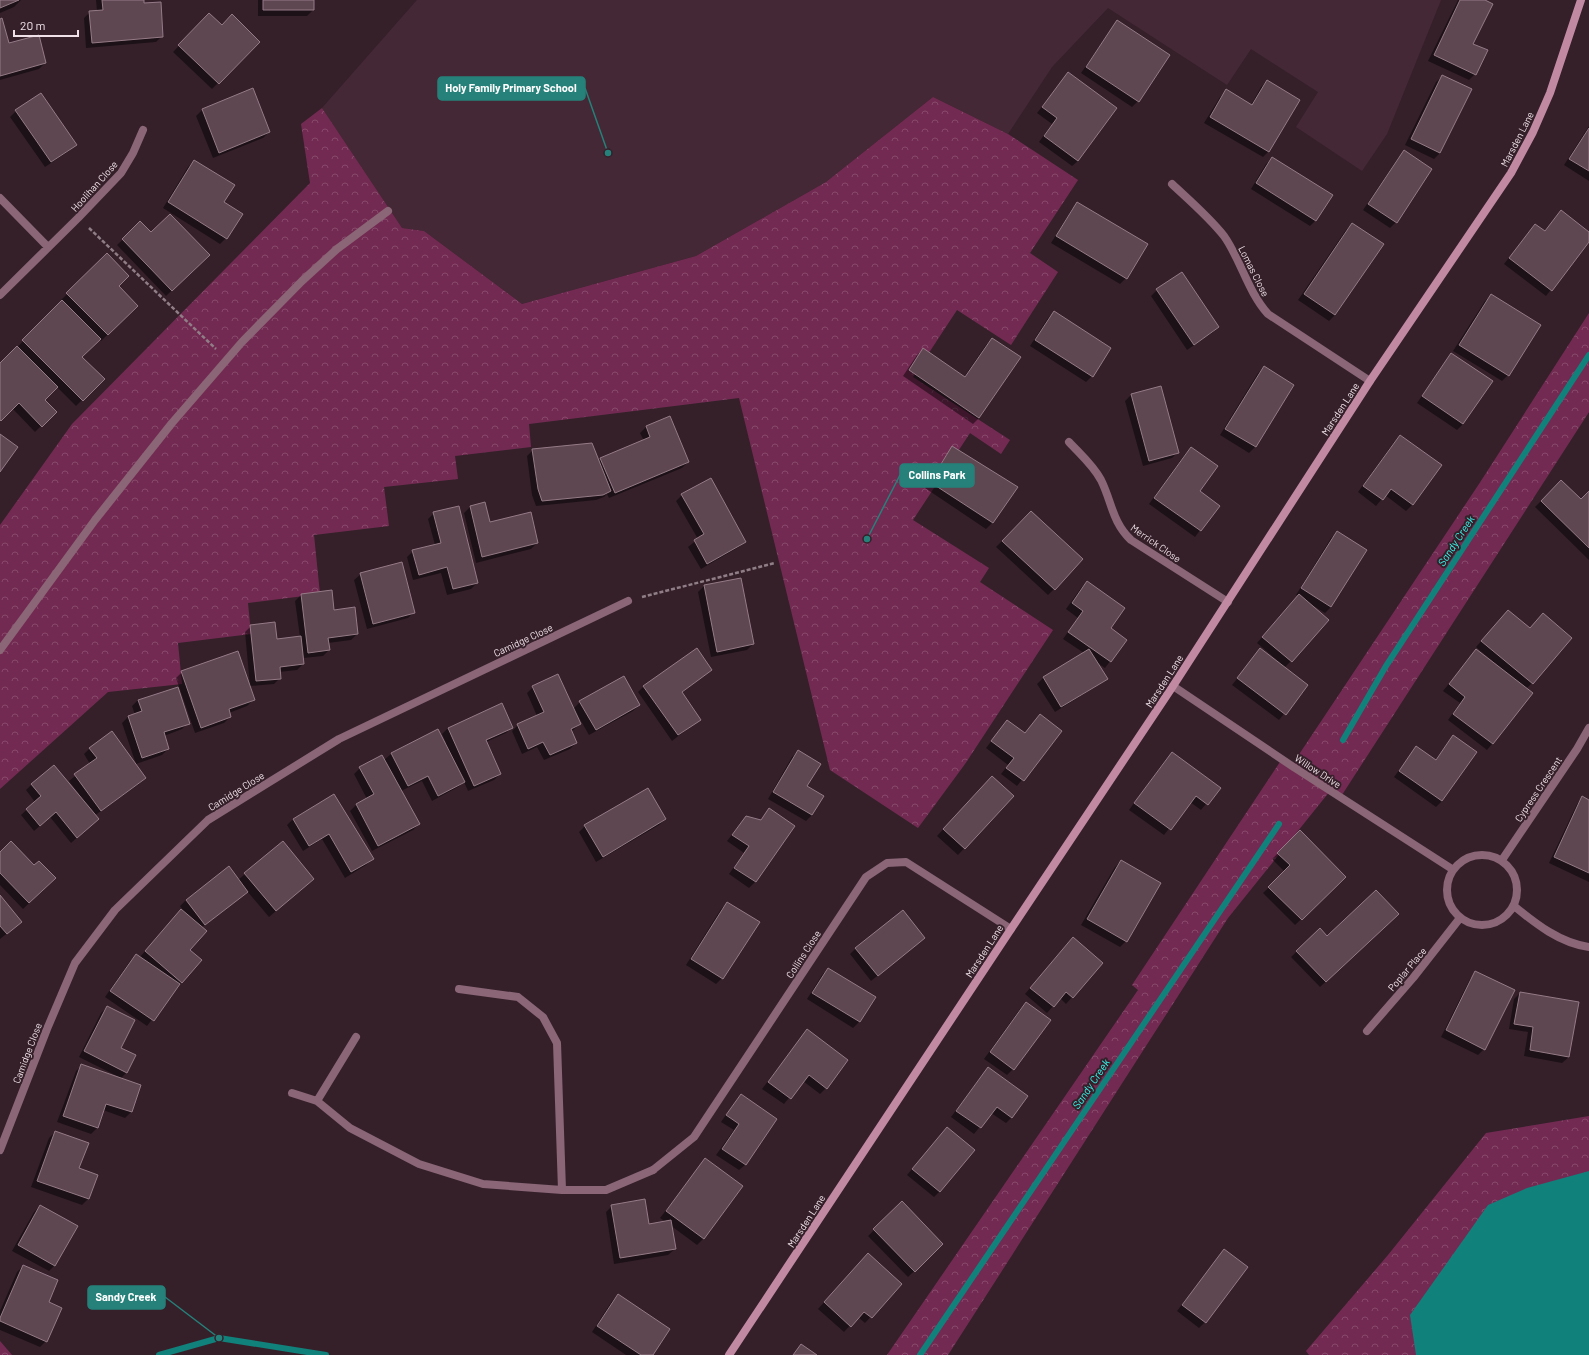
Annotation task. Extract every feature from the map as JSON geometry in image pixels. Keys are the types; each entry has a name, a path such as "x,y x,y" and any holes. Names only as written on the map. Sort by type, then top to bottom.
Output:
{"main road":[{"name":"Marsden Lane","path":"729,1355 1173,686 1370,381 1511,173 1533,132 1550,93 1581,0"}],"street":[{"name":"Hoolihan Close","path":"0,295 121,173 133,154 143,130"},
{"name":"Lomas Close","path":"1172,184 1210,220 1224,236 1257,300 1268,314 1370,381"},
{"path":"0,198 48,247"},
{"path":"0,650 95,520 172,422 242,342 337,249 388,211"},
{"name":"Merrick Close","path":"1069,442 1096,472 1101,481 1115,519 1123,532 1131,540 1228,602"},
{"name":"Camidge Close","path":"0,1150 46,1029 75,963 115,910 208,820 339,739 628,601"},
{"name":"Willow Drive","path":"1173,686 1452,870"},
{"name":"Cypress Crescent","path":"1502,860 1577,749 1589,728"},
{"path":"1489,854 1502,860 1511,869 1517,880 1518,894 1514,906 1504,918 1490,925 1474,925 1460,918 1451,908 1447,895 1447,882 1452,870 1462,860 1475,855 1489,854"},
{"name":"Collins Close","path":"317,1101 350,1128 419,1164 483,1184 562,1190 606,1190 652,1170 694,1137 866,877 887,863 906,862 1011,929"},
{"path":"1514,906 1544,930 1566,940 1589,947"},
{"name":"Poplar Place","path":"1366,1031 1413,978 1460,918"},
{"path":"459,989 518,997 544,1017 557,1043 562,1190"},
{"path":"292,1093 317,1101 356,1037"}],"path":[{"path":"78,218 227,360"},
{"path":"628,601 775,563"}],"shaded area":[{"path":"417,0 1441,0 1387,134 1362,171 1296,127 1318,92 1251,49 1227,85 1108,8 1052,67 1008,134 933,97 826,182 696,256 522,304 424,231 402,228 322,108"},
{"path":"1589,1171 1589,1355 1416,1355 1410,1315 1488,1205 1527,1188"}],"green space":[{"path":"933,97 1008,134 1078,180 1030,253 1058,272 1011,345 957,310 913,377 1010,440 1001,454 970,433 913,520 989,568 980,582 1053,630 965,764 918,828 830,770 739,398 529,424 531,447 455,456 458,479 384,487 389,526 314,535 320,594 248,603 251,634 178,643 182,684 108,692 0,789 0,525 72,424 310,183 301,124 322,108 402,228 424,231 522,304 696,256 826,182"},
{"path":"1589,313 1589,412 1340,798 1330,791 1228,918 948,1355 887,1355 1138,990 1132,985 1282,759 1292,765 1479,484"},
{"path":"1589,1116 1589,1355 1309,1355 1306,1351 1388,1255 1486,1133"},
{"path":"0,1341 12,1355 0,1355"}],"building":[{"path":"0,0 19,0 0,8"},
{"path":"102,0 144,0 144,3 161,2 163,37 92,43 89,11 103,10"},
{"path":"263,0 314,0 314,10 263,10"},
{"path":"1460,0 1485,0 1493,4 1473,44 1488,50 1476,75 1434,55"},
{"path":"209,13 222,25 232,14 260,42 219,84 178,45"},
{"path":"2,18 9,43 39,35 46,63 0,76 0,19"},
{"path":"1117,20 1170,55 1139,102 1086,67"},
{"path":"1068,72 1117,108 1078,161 1044,136 1057,118 1042,107"},
{"path":"1442,75 1472,89 1440,153 1411,139"},
{"path":"1267,80 1300,100 1269,152 1210,117 1226,89 1252,105"},
{"path":"253,88 270,132 219,153 202,109"},
{"path":"41,93 77,145 51,162 15,110"},
{"path":"1589,128 1589,171 1569,159"},
{"path":"1404,150 1432,169 1397,223 1368,204"},
{"path":"1272,157 1333,195 1316,221 1256,183"},
{"path":"194,160 235,185 224,202 243,214 227,239 168,202"},
{"path":"1077,202 1148,244 1127,279 1056,236"},
{"path":"1561,210 1589,232 1589,242 1552,291 1509,258 1535,224 1545,231"},
{"path":"170,214 210,255 172,291 122,239 140,221 151,232"},
{"path":"1352,223 1384,244 1335,315 1304,294"},
{"path":"107,253 129,276 119,286 138,306 108,335 66,293"},
{"path":"1182,272 1219,327 1194,345 1156,289"},
{"path":"1491,294 1541,325 1509,376 1459,345"},
{"path":"62,300 101,339 82,357 105,379 83,401 22,340"},
{"path":"1054,311 1111,348 1093,377 1035,340"},
{"path":"992,338 1021,357 979,418 909,370 923,348 965,377"},
{"path":"17,346 58,387 45,400 57,412 42,427 19,403 1,421 0,420 0,363"},
{"path":"1451,353 1493,381 1463,424 1422,396"},
{"path":"1264,366 1294,385 1256,447 1225,429"},
{"path":"1161,386 1179,453 1149,461 1131,394"},
{"path":"670,416 689,462 615,493 600,458 650,437 646,426"},
{"path":"0,434 18,447 0,472"},
{"path":"1400,435 1442,465 1413,505 1391,489 1383,500 1363,486"},
{"path":"592,443 611,491 603,495 542,501 538,489 532,449"},
{"path":"952,446 1018,487 993,523 930,482"},
{"path":"1191,447 1218,466 1200,491 1220,506 1201,531 1154,498"},
{"path":"711,478 746,542 707,564 694,540 704,534 681,494"},
{"path":"1561,480 1581,499 1589,491 1589,548 1541,501"},
{"path":"485,502 490,522 531,512 538,543 482,557 470,506"},
{"path":"459,506 478,583 453,589 447,567 419,575 412,550 441,543 433,512"},
{"path":"1031,511 1083,559 1055,590 1002,541"},
{"path":"1337,531 1367,550 1331,607 1301,588"},
{"path":"402,562 415,613 373,624 360,573"},
{"path":"741,578 754,644 717,652 704,585"},
{"path":"1087,581 1125,608 1111,628 1127,640 1111,662 1068,632 1083,611 1072,603"},
{"path":"332,590 334,610 355,607 358,634 328,638 330,650 308,653 301,594"},
{"path":"1299,594 1329,620 1292,662 1262,637"},
{"path":"1508,610 1530,628 1543,613 1572,638 1533,684 1481,641"},
{"path":"275,622 277,639 301,636 304,664 280,667 281,679 256,681 250,625"},
{"path":"697,648 712,670 682,692 701,720 678,735 643,686"},
{"path":"1260,648 1308,685 1286,715 1237,678"},
{"path":"1089,649 1108,679 1061,707 1043,677"},
{"path":"1476,649 1533,693 1493,744 1453,714 1465,697 1449,684"},
{"path":"238,651 255,700 229,709 231,717 201,728 181,671"},
{"path":"558,674 581,724 571,729 577,743 550,755 543,742 528,749 517,724 544,712 532,686"},
{"path":"624,676 640,705 596,730 579,701"},
{"path":"178,687 190,724 164,732 169,749 142,758 128,716 142,711 138,700"},
{"path":"502,703 513,728 486,740 501,774 474,786 448,728"},
{"path":"1040,714 1062,731 1024,781 1006,768 1014,758 991,741 1007,720 1025,733"},
{"path":"438,729 465,782 438,796 428,776 408,786 391,753"},
{"path":"112,731 146,778 101,811 74,774 97,758 89,748"},
{"path":"1453,735 1477,752 1442,801 1399,771 1416,746 1436,760"},
{"path":"798,750 821,764 807,786 824,796 812,815 773,792"},
{"path":"1172,752 1221,788 1208,805 1196,796 1171,830 1134,803"},
{"path":"382,755 420,824 378,846 356,804 374,794 359,767"},
{"path":"54,765 99,819 77,838 56,812 40,826 26,809 41,796 31,784"},
{"path":"992,776 1014,796 965,849 943,829"},
{"path":"648,788 666,819 603,857 584,825"},
{"path":"334,794 374,859 351,872 329,834 309,846 293,819"},
{"path":"1582,796 1589,800 1589,873 1554,857"},
{"path":"769,808 795,826 756,882 734,868 749,846 732,835 746,816 761,820"},
{"path":"1300,830 1346,877 1302,920 1268,887 1290,865 1277,853"},
{"path":"11,841 34,865 39,861 56,878 29,903 0,873 0,852"},
{"path":"283,841 314,879 276,911 244,873"},
{"path":"1121,860 1161,883 1127,942 1087,919"},
{"path":"229,866 248,892 205,925 186,900"},
{"path":"1376,890 1399,914 1326,982 1296,951 1320,928 1327,936"},
{"path":"0,895 22,922 7,934 0,926"},
{"path":"727,902 760,922 723,979 691,959"},
{"path":"181,909 207,931 190,950 202,960 182,983 145,951"},
{"path":"903,910 925,938 878,976 855,948"},
{"path":"1073,937 1103,963 1073,998 1066,992 1054,1007 1030,988"},
{"path":"136,954 180,984 154,1021 110,991"},
{"path":"828,968 876,997 860,1022 812,993"},
{"path":"1475,971 1515,990 1485,1050 1446,1030"},
{"path":"1520,992 1579,1002 1569,1057 1530,1050 1533,1027 1514,1024"},
{"path":"1026,1002 1051,1020 1014,1070 990,1052"},
{"path":"107,1006 135,1020 121,1048 136,1055 127,1073 84,1051"},
{"path":"807,1029 848,1060 827,1089 809,1075 791,1099 768,1082"},
{"path":"81,1064 141,1085 132,1112 106,1104 98,1128 63,1116"},
{"path":"988,1067 1028,1096 1012,1118 997,1107 981,1128 956,1111"},
{"path":"741,1094 777,1119 746,1165 722,1149 739,1124 726,1115"},
{"path":"947,1127 975,1150 940,1192 912,1169"},
{"path":"55,1131 89,1143 79,1168 98,1175 89,1199 37,1181"},
{"path":"705,1158 743,1186 704,1239 666,1211"},
{"path":"645,1199 649,1224 671,1220 676,1249 620,1258 611,1205"},
{"path":"902,1201 943,1244 915,1272 873,1229"},
{"path":"40,1205 78,1226 55,1266 18,1245"},
{"path":"1224,1249 1248,1267 1206,1323 1182,1305"},
{"path":"868,1253 902,1284 872,1318 864,1312 851,1327 824,1302"},
{"path":"23,1265 58,1280 49,1302 62,1308 47,1342 0,1321"},
{"path":"618,1294 670,1329 653,1355 641,1355 597,1326"},
{"path":"801,1344 817,1355 793,1355"}],"waterway":[{"name":"Sandy Creek","path":"1343,740 1386,666 1589,355"},
{"name":"Sandy Creek","path":"920,1355 1279,824"},
{"name":"Sandy Creek","path":"159,1355 219,1338 326,1355"}],"place":[{"name":"Holy Family Primary School","path":"608,153"},
{"name":"Collins Park","path":"867,539"},
{"name":"Sandy Creek","path":"219,1338"}]}
